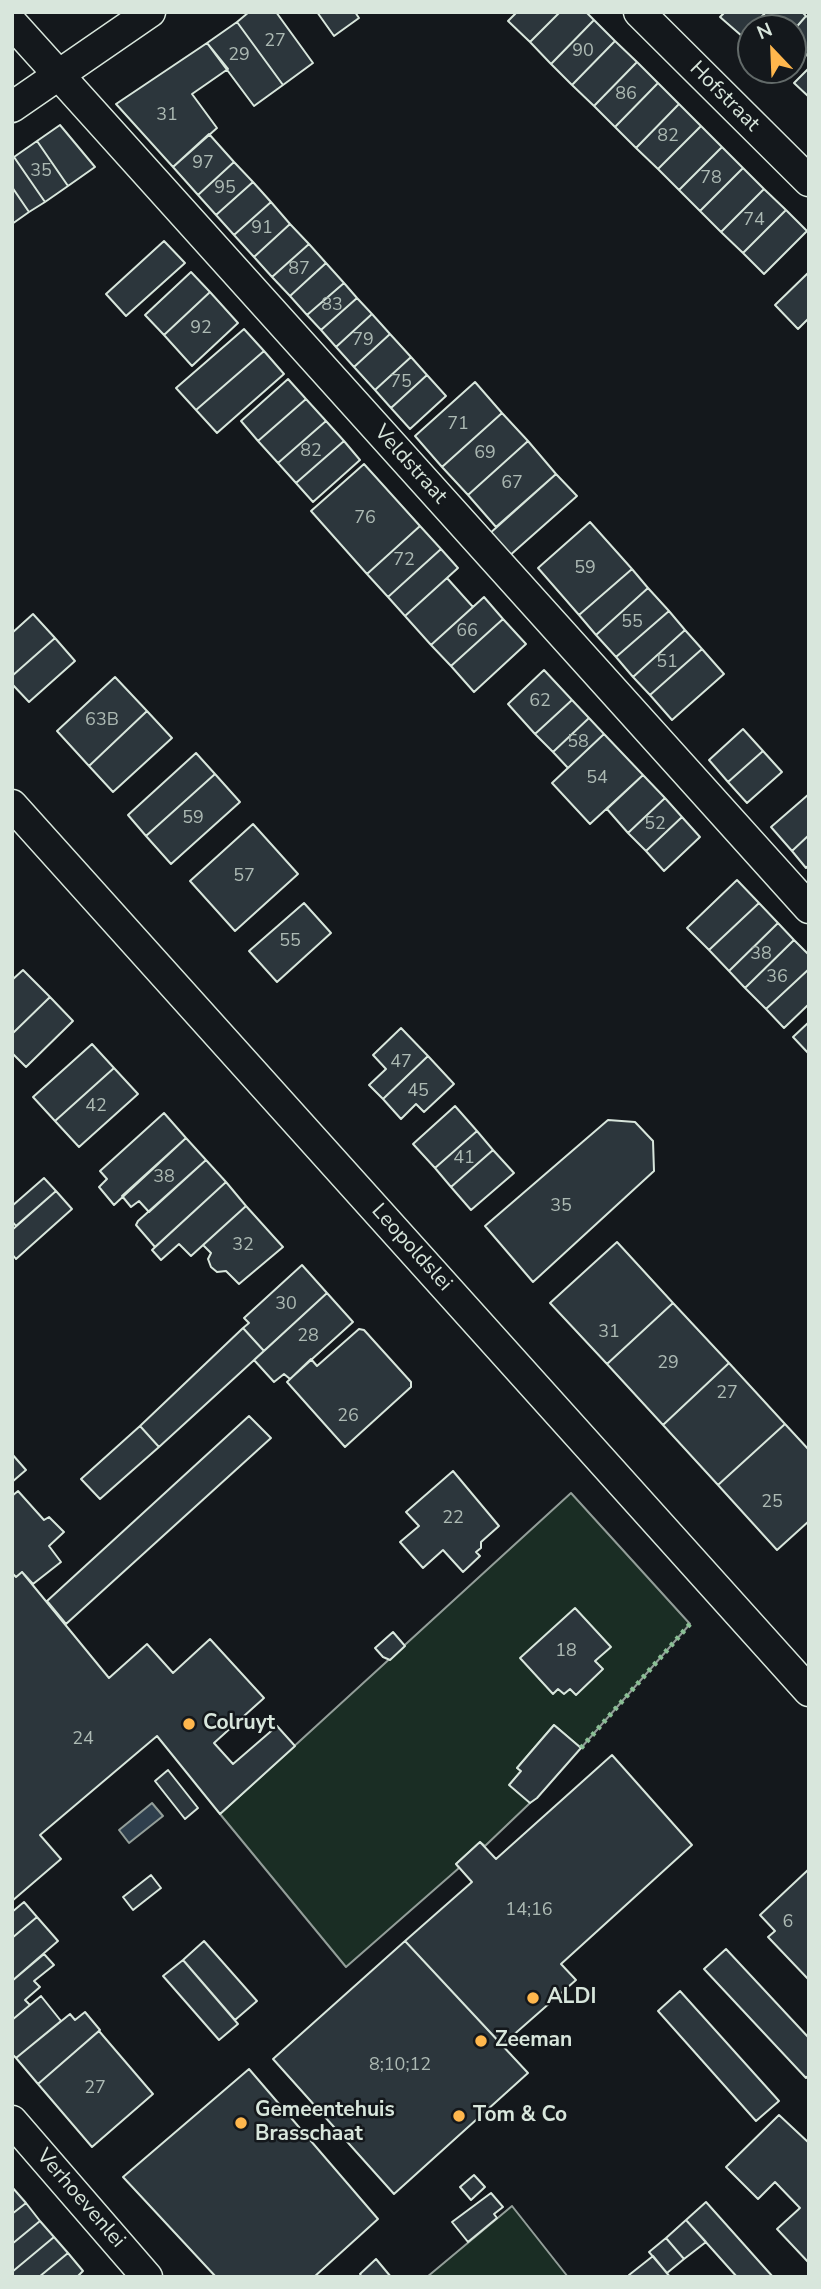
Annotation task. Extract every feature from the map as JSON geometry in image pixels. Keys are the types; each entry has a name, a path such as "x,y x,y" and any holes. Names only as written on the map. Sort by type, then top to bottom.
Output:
{"street":[{"path":"12,107 150,12"},
{"name":"Hofstraat","path":"639,12 809,181"},
{"name":"Veldstraat","path":"12,23 809,908"},
{"name":"Leopoldslei","path":"12,805 809,1691"},
{"name":"Verhoevenlei","path":"12,2121 147,2277"}],"green space":[{"path":"571,1493 690,1624 581,1748 554,1725 517,1768 521,1771 530,1803 485,1846 480,1842 456,1864 459,1868 346,1967 220,1814"},
{"path":"512,2206 568,2277 427,2277"}],"water":[{"path":"152,1803 163,1816 129,1843 119,1830"}],"building":[{"path":"249,12 276,12 313,63 283,85 237,22"},
{"path":"317,12 355,12 359,18 334,36"},
{"path":"517,12 560,12 530,42 508,21"},
{"path":"560,12 586,12 594,20 551,64 530,42"},
{"path":"725,12 766,12 737,14 737,32 720,17"},
{"path":"802,12 804,14 764,14"},
{"path":"807,17 809,18 807,54"},
{"path":"594,20 615,41 572,85 551,64"},
{"path":"237,22 283,85 254,106 207,43"},
{"path":"615,41 637,62 594,106 572,85"},
{"path":"207,43 228,69 192,94 217,128 173,167 116,104"},
{"path":"637,62 658,83 615,127 594,106"},
{"path":"809,68 809,97 795,84 807,84"},
{"path":"658,83 679,104 636,148 615,127"},
{"path":"679,104 701,126 658,169 636,148"},
{"path":"60,125 95,167 68,186 37,141"},
{"path":"701,126 722,147 679,190 658,169"},
{"path":"209,134 234,162 198,195 173,167"},
{"path":"37,141 68,186 45,202 14,157"},
{"path":"722,147 743,168 700,211 679,190"},
{"path":"14,157 45,202 29,212 12,187"},
{"path":"234,162 253,182 216,215 198,195"},
{"path":"743,168 764,189 721,232 700,211"},
{"path":"253,182 271,202 234,235 216,215"},
{"path":"12,187 29,212 12,224"},
{"path":"764,189 786,210 743,253 721,232"},
{"path":"271,202 290,224 254,257 234,235"},
{"path":"786,210 807,231 764,274 743,253"},
{"path":"290,224 309,244 272,277 254,257"},
{"path":"164,241 185,263 126,316 106,294"},
{"path":"309,244 326,263 290,296 272,277"},
{"path":"326,263 344,283 307,315 290,296"},
{"path":"191,272 210,292 164,335 145,315"},
{"path":"809,272 809,318 798,329 775,305"},
{"path":"344,283 357,298 321,330 307,315"},
{"path":"210,292 238,323 192,366 164,335"},
{"path":"357,298 372,314 336,347 321,330"},
{"path":"372,314 390,334 354,367 336,347"},
{"path":"244,329 264,351 196,410 176,388"},
{"path":"390,334 411,357 375,390 354,367"},
{"path":"264,351 284,374 217,433 196,410"},
{"path":"411,357 427,375 391,408 375,390"},
{"path":"427,375 446,396 410,429 391,408"},
{"path":"288,379 306,399 258,441 241,421"},
{"path":"475,382 502,413 442,467 415,436"},
{"path":"306,399 326,421 278,463 258,441"},
{"path":"502,413 528,441 468,495 442,467"},
{"path":"326,421 344,441 296,483 278,463"},
{"path":"344,441 360,460 313,502 296,483"},
{"path":"528,441 556,474 496,527 468,495"},
{"path":"364,464 420,526 367,574 311,511"},
{"path":"556,474 577,496 508,557 488,535"},
{"path":"590,522 632,569 579,615 538,568"},
{"path":"420,526 441,549 388,597 367,574"},
{"path":"441,549 458,568 405,616 388,597"},
{"path":"632,569 648,588 596,635 579,615"},
{"path":"447,578 473,607 431,645 405,616"},
{"path":"648,588 669,611 616,657 596,635"},
{"path":"484,597 503,619 451,666 431,645"},
{"path":"669,611 685,630 633,677 616,657"},
{"path":"33,614 55,638 12,676 12,633"},
{"path":"503,619 526,644 474,692 451,666"},
{"path":"685,630 702,649 650,695 633,677"},
{"path":"55,638 75,661 29,702 12,684 12,676"},
{"path":"702,649 724,674 672,720 650,695"},
{"path":"544,670 572,700 535,734 508,704"},
{"path":"115,677 147,711 89,766 57,731"},
{"path":"572,700 589,718 553,752 535,734"},
{"path":"147,711 172,738 113,792 89,766"},
{"path":"589,718 604,734 568,768 553,752"},
{"path":"743,729 763,751 728,782 709,760"},
{"path":"604,734 643,775 590,824 552,783"},
{"path":"763,751 782,772 747,803 728,782"},
{"path":"196,753 215,774 146,836 128,815"},
{"path":"215,774 240,802 171,864 146,836"},
{"path":"643,775 665,798 628,833 607,809"},
{"path":"809,794 809,835 792,851 771,827"},
{"path":"665,798 682,817 646,851 628,833"},
{"path":"682,817 700,837 664,871 646,851"},
{"path":"253,824 298,874 235,931 190,881"},
{"path":"809,835 809,865 806,868 792,851"},
{"path":"737,880 759,903 709,950 687,928"},
{"path":"304,903 331,933 277,982 249,951"},
{"path":"759,903 778,923 729,971 709,950"},
{"path":"778,923 794,940 745,988 729,971"},
{"path":"794,940 809,955 809,969 766,1009 745,988"},
{"path":"809,969 809,1004 784,1028 766,1009"},
{"path":"23,970 50,997 12,1034 12,980"},
{"path":"50,997 73,1021 26,1067 12,1053 12,1034"},
{"path":"809,1022 809,1054 793,1037"},
{"path":"401,1028 428,1056 383,1099 369,1085 386,1069 373,1055"},
{"path":"92,1044 114,1068 55,1121 33,1097"},
{"path":"428,1056 454,1084 424,1112 416,1104 401,1119 383,1099"},
{"path":"114,1068 138,1094 79,1147 55,1121"},
{"path":"455,1106 477,1131 435,1168 413,1144"},
{"path":"164,1113 186,1138 114,1205 99,1187 107,1179 100,1171"},
{"path":"608,1120 635,1122 653,1141 654,1171 533,1282 485,1226"},
{"path":"477,1131 493,1150 451,1187 435,1168"},
{"path":"186,1138 206,1160 149,1212 139,1201 131,1207 122,1196"},
{"path":"493,1150 514,1173 471,1210 451,1187"},
{"path":"206,1160 226,1182 155,1247 136,1225 138,1221"},
{"path":"44,1178 56,1191 16,1226 12,1221 12,1206"},
{"path":"226,1182 246,1206 191,1256 179,1244 161,1260 152,1250"},
{"path":"56,1191 72,1209 16,1259 12,1254 12,1230"},
{"path":"246,1206 283,1247 239,1284 226,1271 217,1272 211,1267 208,1259 211,1253 203,1245"},
{"path":"617,1242 673,1303 607,1364 550,1303"},
{"path":"302,1265 327,1293 264,1351 243,1328 249,1323 244,1318"},
{"path":"327,1293 353,1322 290,1379 284,1374 274,1382 254,1360"},
{"path":"673,1303 729,1363 663,1425 607,1364"},
{"path":"243,1328 264,1351 159,1447 140,1426"},
{"path":"359,1329 364,1330 411,1382 411,1387 345,1447 287,1382 311,1359 317,1366"},
{"path":"729,1363 785,1424 718,1485 663,1425"},
{"path":"249,1416 271,1438 66,1624 47,1601"},
{"path":"785,1424 809,1450 809,1521 777,1550 718,1485"},
{"path":"140,1426 159,1447 100,1499 81,1479"},
{"path":"12,1454 26,1470 12,1482"},
{"path":"453,1471 499,1526 481,1542 481,1548 476,1552 480,1556 463,1572 443,1550 423,1568 400,1542 419,1526 406,1512"},
{"path":"18,1491 44,1520 49,1517 64,1532 49,1546 61,1562 33,1584 22,1572 16,1577 12,1573 12,1496"},
{"path":"22,1572 109,1678 147,1644 173,1673 210,1639 264,1698 214,1743 233,1764 277,1726 295,1746 220,1814 157,1736 40,1835 61,1859 12,1901 12,1573 16,1577"},
{"path":"575,1608 611,1647 595,1661 603,1669 576,1695 570,1689 564,1694 558,1689 553,1694 520,1658"},
{"path":"393,1632 405,1646 390,1660 375,1648"},
{"path":"554,1725 581,1748 530,1803 509,1785 521,1771 517,1768"},
{"path":"612,1755 692,1845 561,1964 576,1980 502,2045 405,1941 472,1882 456,1864 480,1842 496,1859"},
{"path":"168,1770 198,1808 185,1819 155,1781"},
{"path":"809,1869 809,1980 768,1937 775,1931 760,1915"},
{"path":"151,1875 161,1888 133,1910 123,1897"},
{"path":"24,1902 37,1917 12,1938 12,1912"},
{"path":"37,1917 58,1941 12,1981 12,1938"},
{"path":"204,1941 257,2001 235,2020 183,1960"},
{"path":"405,1941 528,2073 394,2194 273,2059"},
{"path":"726,1949 809,2038 809,2075 806,2078 704,1969"},
{"path":"44,1954 54,1965 34,1981 40,1987 25,2000 30,2005 12,2020 12,1981"},
{"path":"183,1960 238,2024 219,2040 163,1976"},
{"path":"680,1991 779,2101 756,2121 658,2011"},
{"path":"41,1996 61,2021 16,2058 12,2054 12,2020"},
{"path":"85,2012 100,2030 38,2084 16,2058 70,2014 75,2020"},
{"path":"99,2031 153,2094 92,2147 38,2084"},
{"name":"Gemeentehuis Brasschaat","path":"249,2069 378,2219 314,2277 216,2277 123,2177"},
{"path":"779,2115 809,2143 809,2263 777,2229 800,2208 775,2182 758,2199 726,2167"},
{"path":"474,2175 485,2187 471,2200 460,2187"},
{"path":"12,2187 26,2203 12,2214"},
{"path":"491,2193 503,2207 494,2214 497,2218 468,2242 452,2222"},
{"path":"706,2202 773,2277 737,2277 686,2220"},
{"path":"26,2203 40,2221 12,2244 12,2214"},
{"path":"686,2220 706,2242 684,2259 666,2238"},
{"path":"40,2221 54,2237 12,2272 12,2244"},
{"path":"54,2237 68,2253 39,2277 12,2277 12,2272"},
{"path":"666,2238 684,2259 667,2273 649,2252"},
{"path":"68,2253 83,2271 77,2277 39,2277"},
{"path":"653,2256 670,2277 629,2275"},
{"path":"376,2259 391,2277 362,2277 360,2274"}],"hedge":[{"path":"581,1748 690,1624"}],"place":[{"name":"Colruyt","path":"189,1724"},
{"name":"ALDI","path":"533,1998"},
{"name":"Zeeman","path":"481,2041"},
{"name":"Tom & Co","path":"459,2116"},
{"name":"Gemeentehuis Brasschaat","path":"241,2123"}]}
